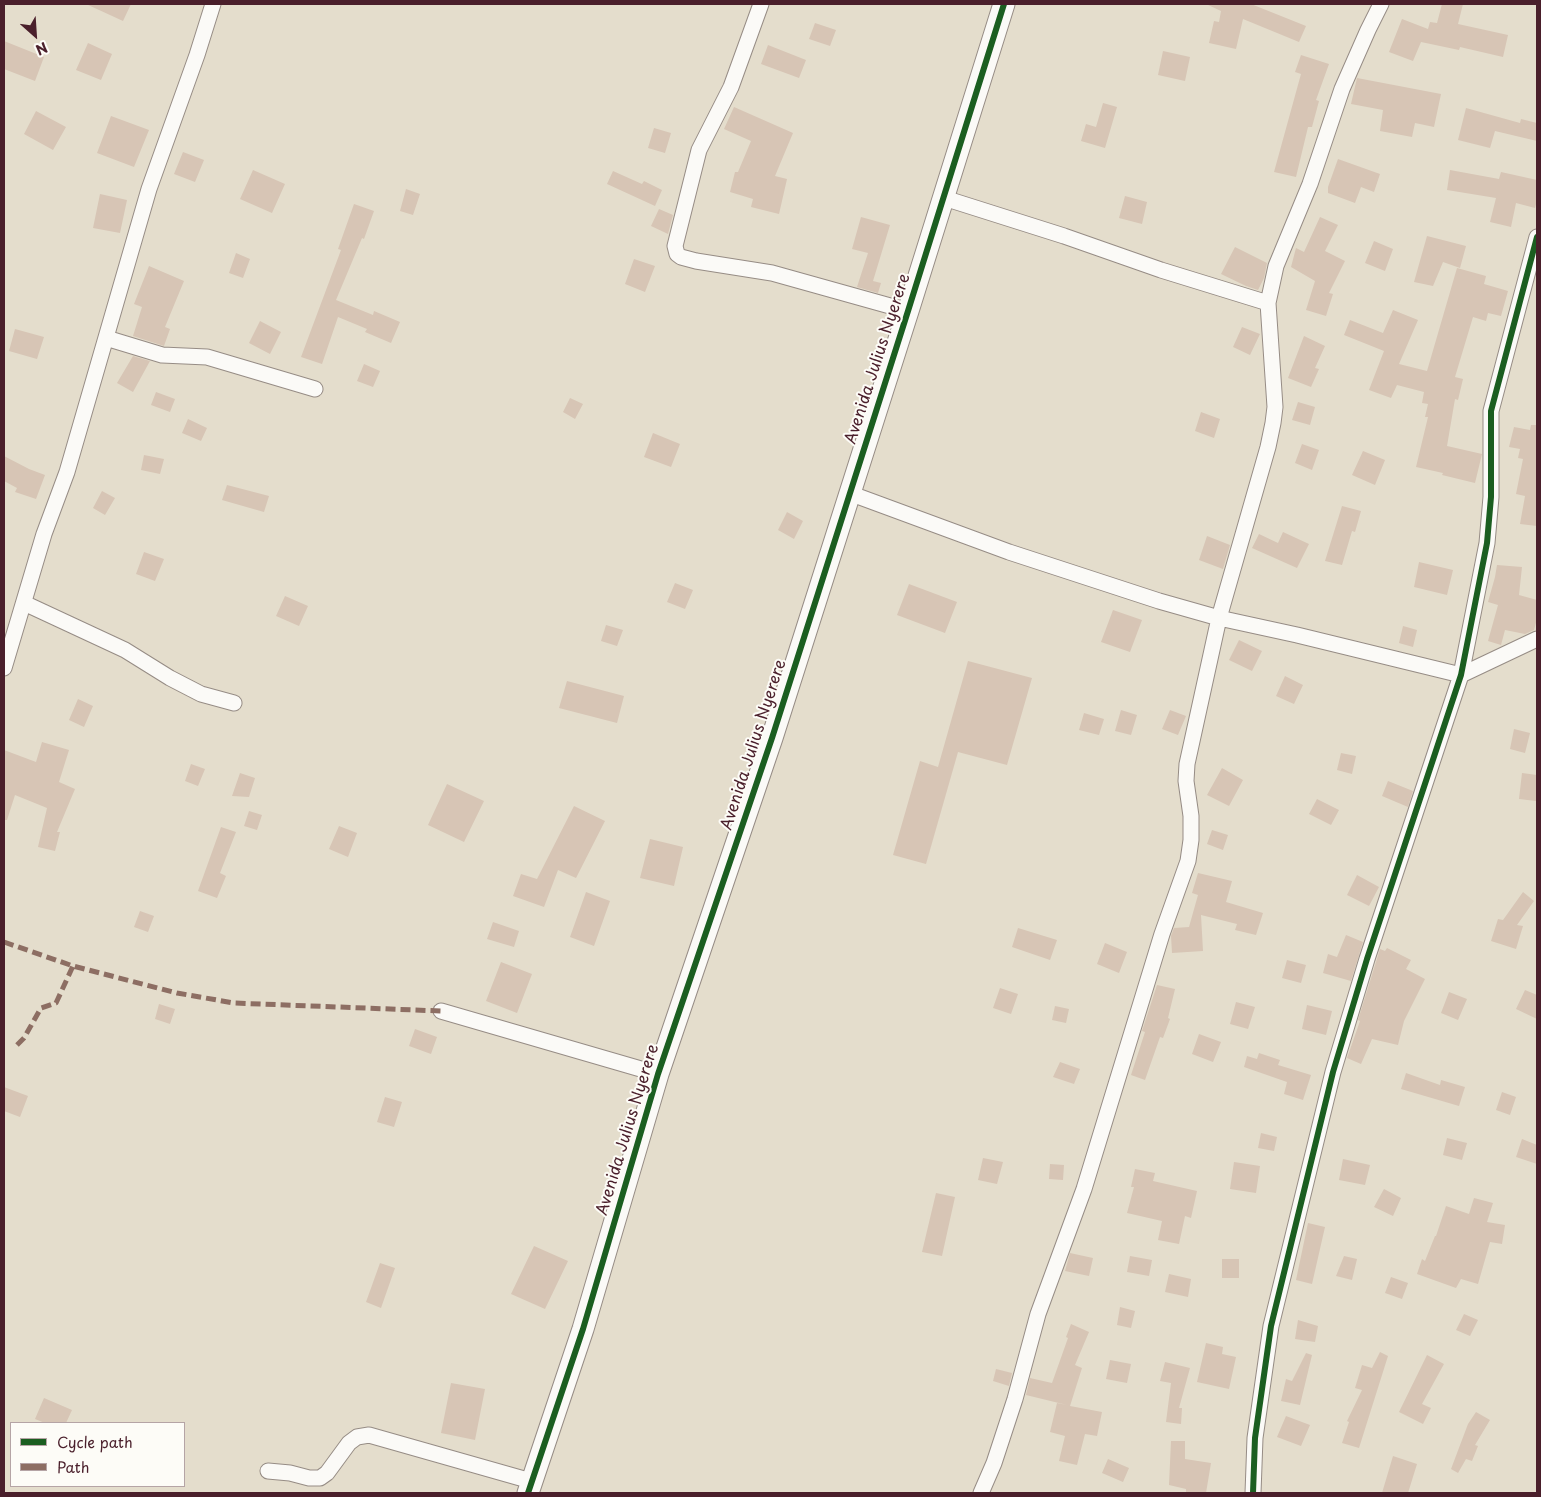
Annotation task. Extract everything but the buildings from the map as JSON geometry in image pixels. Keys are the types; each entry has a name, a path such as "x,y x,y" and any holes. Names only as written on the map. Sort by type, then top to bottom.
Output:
{"street":[{"path":"4,668 44,534 68,472 149,189 197,55 213,4"},
{"path":"761,4 731,87 699,150 675,246 677,254 696,261 772,273 908,312"},
{"name":"Avenida Julius Nyerere","path":"530,1487 583,1329 658,1074 772,738 1004,4"},
{"path":"981,1493 994,1463 1016,1398 1038,1314 1084,1189 1162,934 1188,861 1191,840 1191,816 1186,781 1187,764 1219,618 1259,483 1273,423 1275,407 1268,303 1276,266 1310,184 1342,88 1381,4"},
{"path":"944,198 1064,236 1161,270 1268,303"},
{"path":"1253,1493 1255,1438 1271,1326 1333,1072 1367,959 1461,675 1487,543 1492,497 1491,411 1537,237"},
{"path":"106,338 162,355 207,357 316,389"},
{"path":"849,493 1010,552 1159,601 1219,618 1461,675 1537,639"},
{"path":"24,603 125,650 170,678 201,694 234,702"},
{"path":"441,1011 658,1074"},
{"path":"268,1471 320,1478 328,1473 349,1443 357,1437 369,1435 530,1487"}],"marked path":[{"path":"4,942 73,966 177,993 234,1003 441,1011"},
{"path":"17,1045 24,1038 41,1008 56,1003 73,966"}],"cycle path":[{"path":"528,1493 583,1329 658,1074 772,738 1004,4"},
{"path":"1253,1493 1255,1438 1271,1326 1333,1072 1367,959 1461,675 1487,543 1491,497 1491,411 1537,237"}]}
